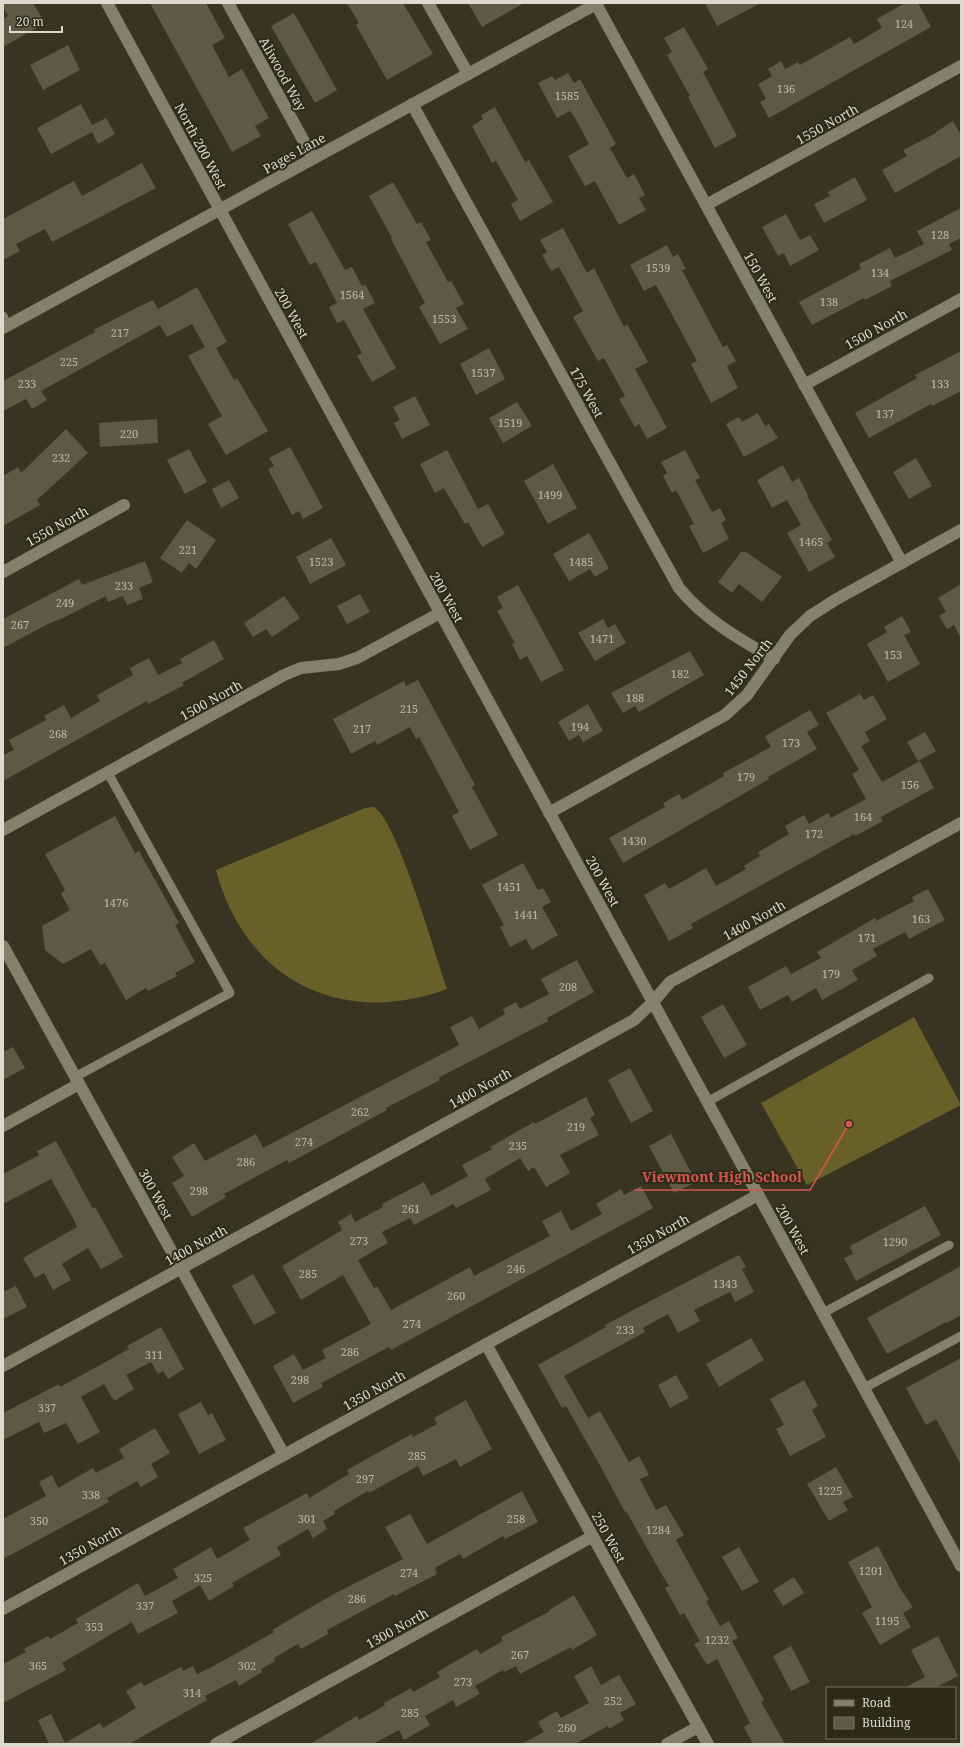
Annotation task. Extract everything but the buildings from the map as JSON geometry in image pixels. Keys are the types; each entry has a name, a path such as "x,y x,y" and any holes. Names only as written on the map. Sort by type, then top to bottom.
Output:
{"street":[{"name":"North 200 West","path":"107,3 220,210"},
{"name":"Aliwood Way","path":"228,3 313,158"},
{"path":"428,3 468,74"},
{"name":"Pages Lane","path":"4,323 220,210 597,4"},
{"name":"150 West","path":"597,4 902,563"},
{"name":"1550 North","path":"706,205 961,66"},
{"name":"175 West","path":"412,104 679,588 692,604 706,616 774,659"},
{"name":"200 West","path":"220,210 961,1566"},
{"name":"1500 North","path":"804,385 961,299"},
{"name":"1550 North","path":"3,572 124,505"},
{"name":"1450 North","path":"549,813 725,715 747,695 790,635 810,616 961,530"},
{"name":"1500 North","path":"3,830 284,675 301,668 339,664 357,658 440,613"},
{"name":"1400 North","path":"3,1366 634,1020 653,1002 670,982 961,823"},
{"name":"300 West","path":"3,946 284,1455"},
{"path":"3,1126 77,1080"},
{"name":"1350 North","path":"3,1609 758,1195"},
{"name":"250 West","path":"486,1344 708,1744"},
{"name":"1300 North","path":"216,1744 593,1536"},
{"path":"667,1744 698,1727"}],"lane":[{"path":"77,1080 230,993 108,772"},
{"path":"707,1102 929,978"},
{"path":"823,1313 949,1245"},
{"path":"864,1388 961,1336"}],"shaded area":[{"path":"373,807 382,815 403,860 447,989 408,1000 370,1002 335,997 303,985 274,966 249,940 230,908 216,870 365,808"},
{"path":"914,1017 961,1105 807,1185 761,1103"}],"place":[{"name":"Viewmont High School","path":"849,1124"}]}
